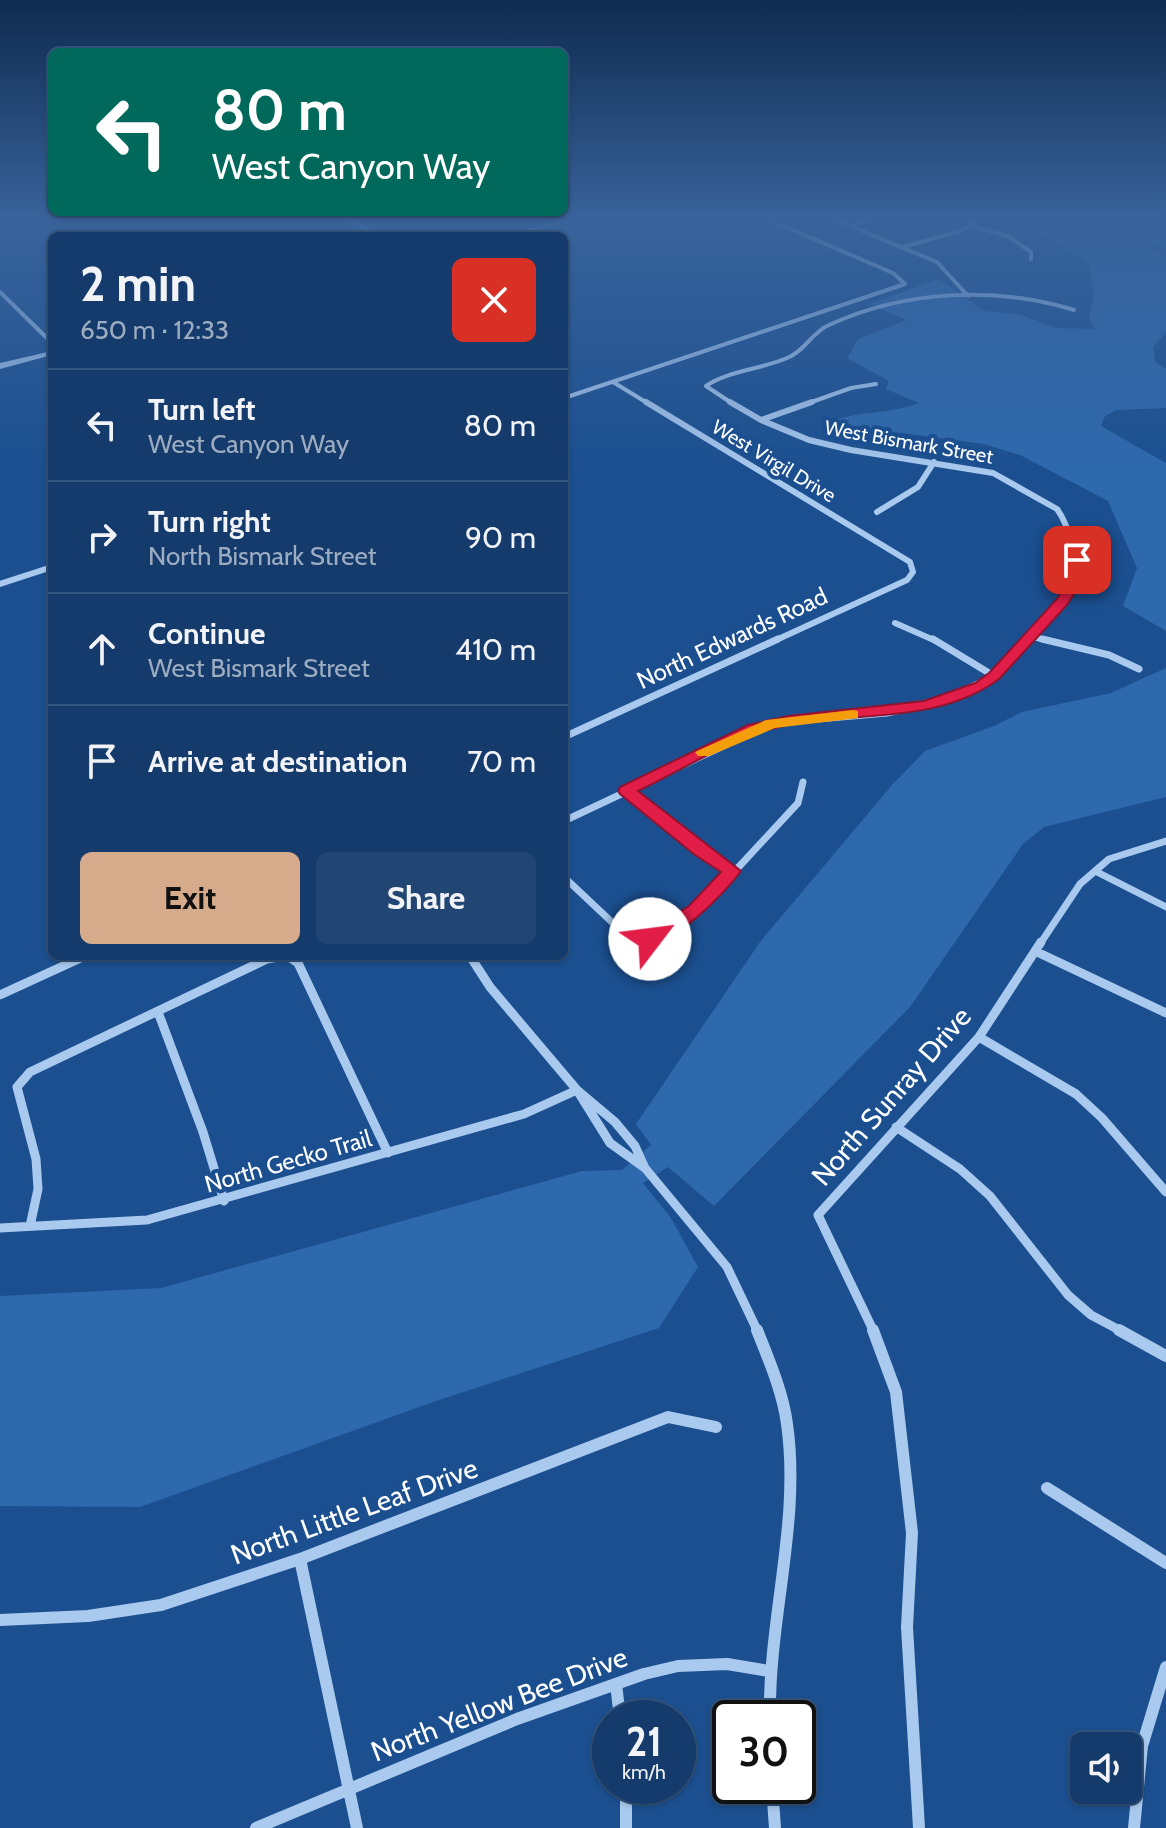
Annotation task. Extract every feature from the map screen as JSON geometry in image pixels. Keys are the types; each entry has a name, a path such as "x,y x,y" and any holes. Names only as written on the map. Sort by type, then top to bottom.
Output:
{"street":[{"path":"11,303 48,339"},
{"path":"568,397 853,303"},
{"name":"West Bismark Street","path":"896,303 830,324 816,332 795,354 706,386 761,420 828,445 993,473 1057,509 1064,519 1078,570 1075,582 1062,602 1029,636"},
{"path":"1049,303 1074,310"},
{"path":"0,366 48,354"},
{"name":"West Virgil Drive","path":"613,382 910,562 913,572"},
{"path":"761,420 851,388 876,384"},
{"path":"877,512 911,494 929,474 934,462"},
{"path":"0,584 48,568"},
{"name":"North Edwards Road","path":"568,735 907,580 913,572"},
{"path":"895,623 926,635 994,676"},
{"path":"568,819 754,729 780,722 927,706 967,692 994,676 1029,636 1109,655 1139,669"},
{"path":"568,881 633,942 650,939 696,910 798,803 803,782"},
{"path":"626,791 702,851 733,871"},
{"name":"North Sunray Drive","path":"919,1828 907,1627 912,1533 896,1392 866,1311 818,1215 979,1037 1080,884 1109,859 1166,841"},
{"path":"1095,871 1166,907"},
{"path":"1037,952 1166,1013"},
{"path":"0,995 76,960"},
{"path":"30,1226 38,1189 36,1159 17,1087 30,1072 265,960"},
{"path":"293,960 298,963 388,1153"},
{"path":"473,960 490,987 577,1090 626,1135 645,1168 727,1267 749,1309 787,1423 788,1528 769,1671 770,1700"},
{"path":"158,1012 203,1132 224,1201"},
{"path":"979,1037 1076,1094 1102,1118 1166,1192"},
{"path":"577,1090 610,1143 645,1168"},
{"name":"North Gecko Trail","path":"0,1228 147,1220 224,1201 524,1114 577,1090"},
{"path":"896,1127 960,1169 990,1196 1068,1295 1091,1315 1166,1356"},
{"path":"610,1143 626,1135"},
{"name":"North Little Leaf Drive","path":"0,1620 88,1616 161,1605 300,1559 668,1417 716,1427"},
{"path":"1047,1488 1166,1563"},
{"path":"300,1559 357,1828"},
{"name":"North Yellow Bee Drive","path":"256,1828 517,1719 616,1684 678,1666 727,1664 769,1671"},
{"path":"1134,1828 1137,1769 1151,1708 1166,1667"},
{"path":"616,1684 618,1700"},
{"path":"626,1804 626,1828"},
{"path":"773,1804 775,1828"}],"shaded area":[{"path":"973,303 984,311 1019,314 1056,328 1094,329 1089,319 1092,303 1166,303 1166,332 1153,347 1155,362 1166,369 1166,408 1116,410 1105,416 1101,426 1166,463 1166,631 1123,606 1137,568 1108,501 1020,455 984,444 850,426 834,420 919,403 886,389 889,381 847,358 858,339 907,320 869,304"},
{"path":"1166,668 1166,797 1044,827 1023,844 910,1007 714,1206 668,1167 643,1183 671,1218 698,1267 659,1328 436,1401 140,1507 0,1506 0,1296 161,1288 582,1171 622,1170 651,1145 636,1124 760,942 892,785 925,751 994,726 1022,712 1111,693"}],"slow traffic":[{"path":"703,752 772,723 853,715"}],"route":[{"path":"650,939 696,910 733,871 702,851 626,791 740,734 772,723 927,706 980,686 994,676 1062,602 1075,582 1077,560"}]}
